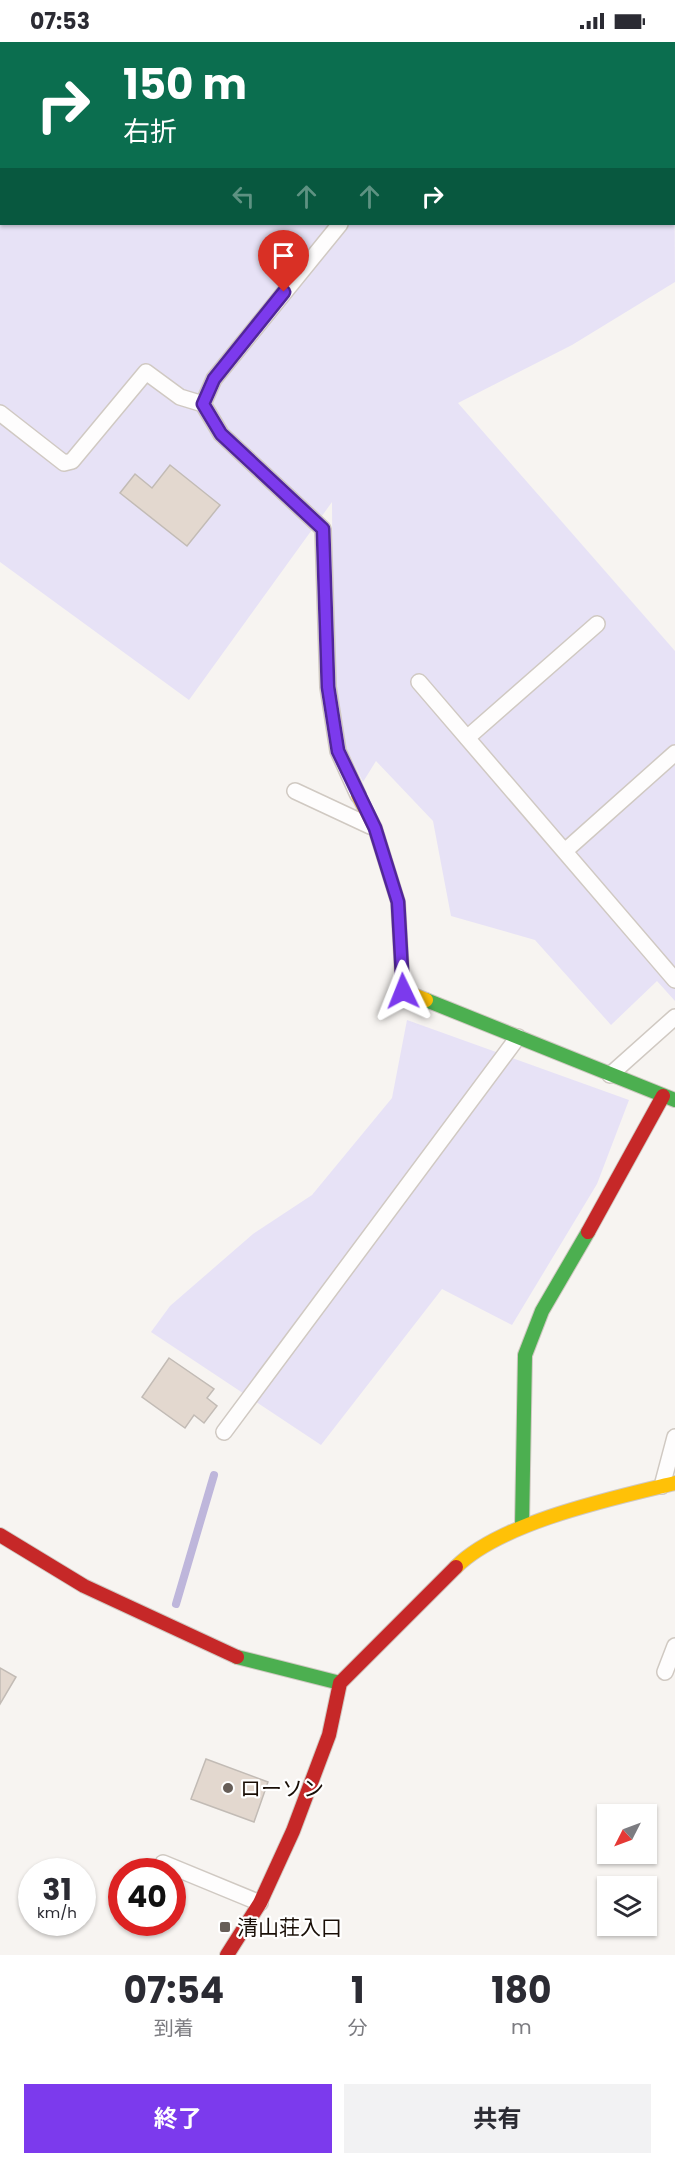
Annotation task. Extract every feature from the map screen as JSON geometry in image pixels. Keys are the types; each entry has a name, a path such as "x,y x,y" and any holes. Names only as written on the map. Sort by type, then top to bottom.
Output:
{"street":[{"path":"358,795 375,828 398,902 403,991 669,1098 542,1311 525,1355 522,1526"},
{"path":"227,1955 260,1903 293,1831 329,1735 340,1683 462,1561 522,1526 668,1484"},
{"path":"0,1535 84,1586 242,1660 340,1683"}],"lane":[{"path":"203,404 214,379 339,225"},
{"path":"0,413 63,463 72,461 146,372 180,397 203,404 221,434 323,529 328,687 338,751 358,795"},
{"path":"467,738 597,624"},
{"path":"419,682 675,980"},
{"path":"565,851 675,753"},
{"path":"295,791 375,828"},
{"path":"610,1074 675,1017"},
{"path":"224,1432 518,1037"},
{"path":"668,1484 675,1437"},
{"path":"665,1672 675,1646"},
{"path":"186,1872 260,1903"}],"shaded area":[{"path":"0,225 675,225 675,282 572,345 458,403 675,651 675,1001 657,981 611,1025 535,940 451,916 433,821 376,761 363,782 346,748 333,693 332,502 189,700 0,562"},
{"path":"407,1020 629,1100 597,1184 512,1325 442,1289 321,1445 151,1332 170,1306 253,1234 312,1195 392,1098"}],"building":[{"path":"170,465 220,505 187,546 120,493 135,474 152,488"},
{"path":"169,1358 214,1389 207,1398 217,1406 204,1423 194,1415 185,1428 142,1397"},
{"path":"0,1668 16,1677 0,1704"},
{"path":"206,1759 268,1782 254,1822 191,1799"}],"waterway":[{"path":"176,1604 214,1475"}],"traffic: fast":[{"path":"426,1000 675,1100"},
{"path":"522,1526 525,1355 542,1311 588,1232"},
{"path":"237,1657 340,1683"}],"traffic: slow":[{"path":"358,795 375,828 398,902 403,991 426,1000"},
{"path":"456,1567 476,1551 500,1537 529,1525 590,1504 675,1483"}],"traffic: jam":[{"path":"588,1232 663,1096"},
{"path":"0,1535 84,1586 237,1657"},
{"path":"227,1955 260,1903 293,1831 329,1735 340,1683 456,1567"}],"place":[{"name":"ローソン","path":"228,1788"},
{"name":"清山荘入口","path":"225,1927"}],"route":[{"path":"284,292 214,379 203,404 221,434 323,529 328,687 338,751 375,828 398,902 403,991"}]}
